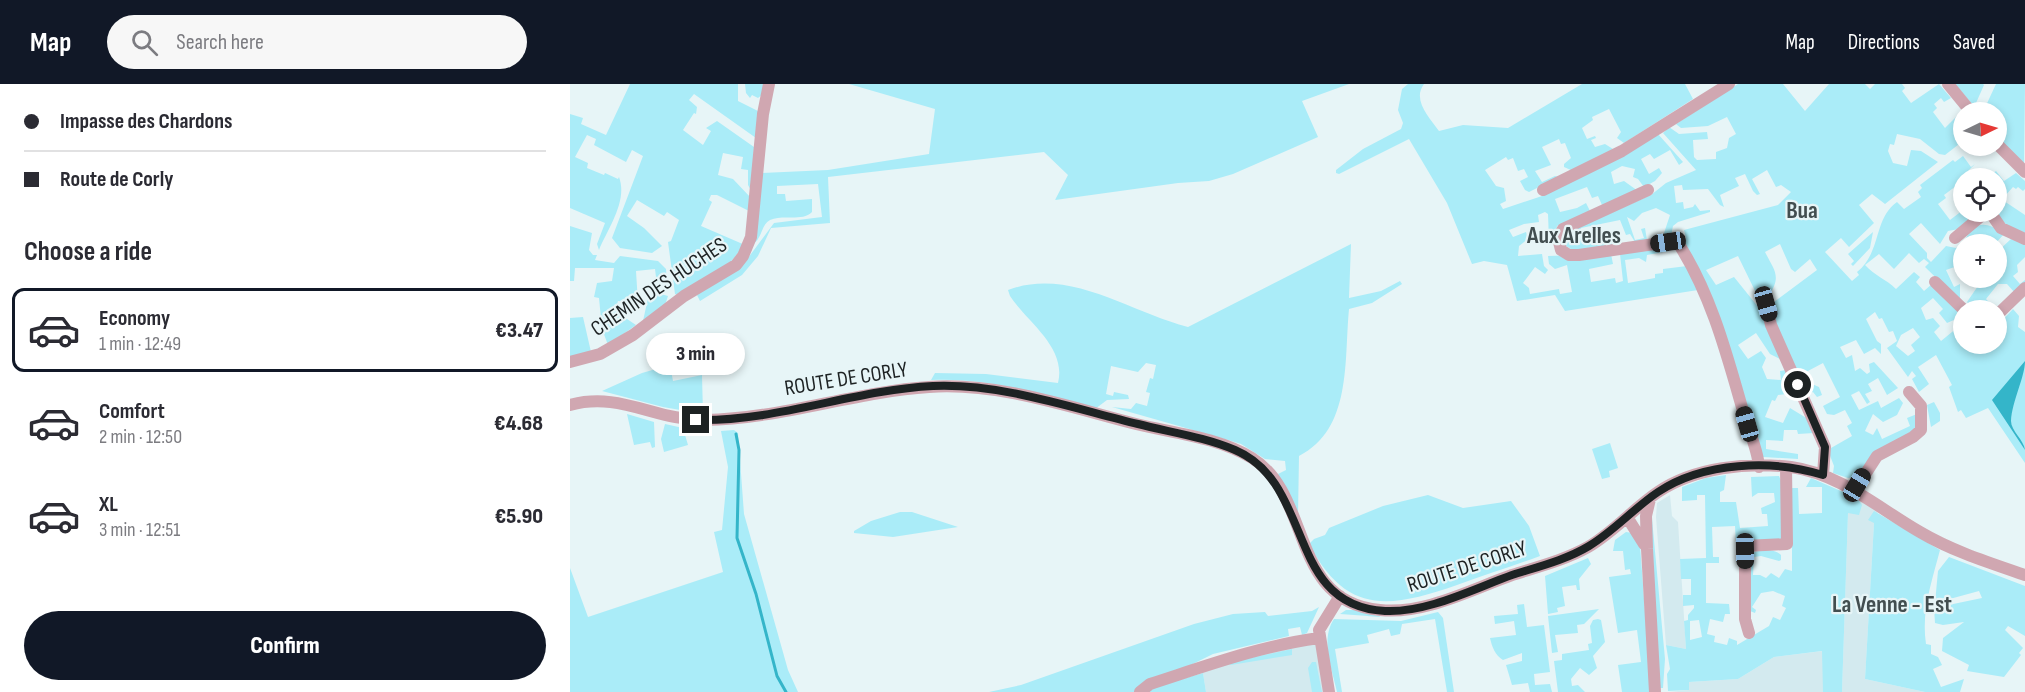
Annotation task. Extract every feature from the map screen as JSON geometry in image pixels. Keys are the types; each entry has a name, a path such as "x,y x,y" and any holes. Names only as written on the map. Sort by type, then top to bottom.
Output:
{"street":[{"name":"CHEMIN DES HUCHES","path":"570,362 600,354 633,335 684,296 736,265 743,256 751,237 763,114 769,84"},
{"path":"1543,190 1622,151 1729,84"},
{"path":"1948,84 1963,102"},
{"path":"2007,154 2025,172"},
{"path":"1648,190 1563,229 1558,238 1561,250 1569,255 1579,255 1668,242 1678,243 1695,273 1710,308 1732,371 1759,467"},
{"path":"1960,234 1975,222"},
{"path":"1996,222 2001,228 2025,239"},
{"path":"1935,282 1954,300"},
{"path":"2007,305 2025,288"},
{"path":"1766,304 1772,325 1825,447 1823,475"},
{"name":"ROUTE DE CORLY","path":"570,405 603,400 691,420 732,419 908,389 963,387 1019,396 1216,443 1245,454 1266,470 1284,496 1310,561 1322,579 1340,596 1356,605 1378,610 1403,610 1422,606 1586,549 1650,498 1680,479 1717,469 1786,467 1823,475 1854,489 1929,537 2025,575"},
{"path":"1854,489 1877,456 1913,437 1921,430 1921,406 1909,392"},
{"path":"1749,633 1745,619 1745,546 1787,544 1786,467"},
{"path":"1650,498 1646,516 1655,692"},
{"path":"1627,517 1640,535 1647,554"},
{"path":"1329,692 1319,638 1320,625 1340,596"},
{"path":"1140,692 1150,684 1224,658 1266,647 1319,638"}],"shaded area":[{"path":"630,84 738,84 738,101 760,112 756,138 694,94 689,100 697,107 696,114 694,113 683,130 703,145 711,131 706,128 717,121 754,147 752,192 748,185 748,170 741,169 743,157 723,153 718,175 733,179 751,198 751,212 717,195 711,195 709,200 712,202 701,226 745,245 728,265 678,295 675,294 668,242 671,241 679,220 667,212 664,216 637,200 627,216 644,228 662,246 652,253 620,248 612,238 643,156 632,150 626,162 594,145 596,139 587,135 575,157 588,163 587,168 618,179 619,177 621,195 619,205 599,250 597,244 605,223 570,208 570,114 583,118 581,124 606,135"},
{"path":"745,84 765,84 763,94 758,98 752,95 750,98 746,93"},
{"path":"849,84 1349,84 1302,101 1318,137 1233,174 1209,181 1178,183 1055,200 1068,175 1044,152 828,177 830,223 771,228 758,256 742,275 700,301 697,295 748,258 774,223 822,217 818,184 777,186 777,194 785,194 786,201 812,199 812,212 803,217 770,220 754,243 762,173 828,170 929,154 935,109"},
{"path":"1408,84 1424,84 1420,96 1421,102 1439,131 1463,125 1508,128 1582,84 1685,84 1693,99 1624,143 1617,138 1621,132 1609,109 1592,117 1593,120 1582,128 1587,139 1595,136 1596,138 1591,140 1595,147 1605,144 1613,149 1573,171 1564,167 1564,164 1571,158 1565,143 1561,144 1559,139 1542,147 1551,165 1535,171 1542,182 1555,176 1559,177 1529,192 1525,190 1520,181 1528,177 1524,169 1518,171 1513,158 1508,160 1506,157 1485,170 1496,186 1504,188 1506,201 1500,204 1503,209 1545,195 1658,134 1683,162 1679,165 1670,150 1654,159 1650,154 1641,159 1649,174 1659,168 1662,173 1655,181 1644,187 1638,179 1633,177 1635,169 1622,166 1611,172 1614,184 1624,181 1638,191 1602,205 1598,196 1592,198 1587,187 1555,199 1560,212 1586,203 1590,211 1557,226 1555,241 1549,241 1548,214 1545,212 1538,215 1539,222 1524,224 1509,230 1513,237 1526,232 1528,239 1519,246 1518,256 1542,254 1544,266 1548,270 1545,274 1535,267 1523,283 1529,288 1530,294 1559,289 1560,294 1572,292 1567,265 1555,269 1549,264 1548,256 1611,254 1613,264 1589,269 1591,282 1615,278 1616,283 1623,281 1620,254 1674,245 1677,249 1669,248 1669,251 1647,255 1646,262 1639,258 1625,260 1628,283 1655,278 1655,274 1663,273 1663,269 1687,266 1698,290 1565,311 1555,295 1517,301 1507,265 1484,261 1472,264 1447,203 1409,139 1339,174 1336,173 1336,170 1363,149 1401,129 1403,123 1398,110 1402,89"},
{"path":"1738,84 1783,84 1805,111 1829,84 1865,84 1870,89 1875,84 1902,84 1905,88 1902,91 1911,103 1939,84 1951,98 1944,102 1941,98 1934,104 1937,108 1933,112 1945,128 1953,120 1953,149 1945,155 1939,154 1920,139 1897,134 1894,145 1890,144 1888,151 1893,163 1907,166 1911,150 1921,151 1938,162 1885,204 1872,194 1859,205 1874,223 1849,247 1841,238 1825,252 1852,281 1859,275 1857,272 1870,255 1880,226 1889,209 1897,202 1904,209 1921,197 1918,192 1922,188 1920,185 1953,160 1955,162 1963,156 1971,167 1975,164 1971,168 1953,168 1953,188 1944,195 1946,198 1938,204 1950,220 1953,218 1953,222 1967,222 1959,229 1948,231 1940,244 1921,223 1909,234 1927,253 1927,258 1931,262 1946,246 1953,247 1953,268 1946,270 1953,288 1960,288 1960,300 1925,267 1929,263 1924,259 1919,263 1909,253 1894,269 1879,254 1865,265 1896,289 1914,272 1920,277 1916,282 1924,291 1932,284 1953,306 1953,320 1947,323 1939,313 1943,309 1933,298 1921,308 1926,320 1933,318 1940,326 1934,332 1941,341 1953,331 1953,354 2007,354 2007,315 2013,309 2019,316 2018,327 2025,332 2025,463 1988,408 1966,418 1961,410 1958,412 1949,387 1952,385 1936,355 1918,367 1929,384 1919,392 1912,379 1916,376 1912,371 1908,377 1887,348 1897,341 1893,331 1889,332 1882,318 1879,319 1875,312 1866,319 1877,341 1881,344 1881,354 1875,348 1864,354 1856,340 1840,347 1846,358 1852,355 1855,371 1860,368 1867,374 1870,372 1869,364 1874,362 1898,388 1887,395 1878,378 1868,384 1872,391 1865,394 1870,402 1867,404 1859,391 1851,395 1859,410 1878,401 1881,408 1899,398 1903,403 1897,415 1883,422 1873,414 1865,431 1873,435 1877,428 1882,439 1910,426 1907,418 1917,414 1915,429 1855,477 1848,478 1833,473 1834,466 1829,453 1831,448 1852,436 1847,426 1852,423 1845,410 1834,415 1827,414 1823,406 1840,397 1823,363 1806,372 1812,384 1819,387 1822,395 1817,397 1813,392 1808,394 1772,316 1774,302 1817,270 1810,259 1795,272 1791,269 1780,244 1765,252 1776,278 1769,295 1758,297 1738,256 1706,270 1716,285 1734,277 1759,308 1782,360 1770,354 1756,333 1738,345 1748,359 1761,351 1766,358 1762,367 1767,379 1781,380 1780,371 1786,370 1797,393 1778,395 1775,401 1772,400 1765,417 1783,423 1790,408 1808,419 1814,433 1798,434 1797,430 1784,430 1783,441 1766,440 1766,449 1798,454 1798,459 1763,457 1699,271 1683,239 1686,238 1684,230 1778,205 1791,192 1781,185 1776,187 1767,170 1752,179 1760,194 1757,195 1745,174 1735,178 1739,186 1720,195 1724,207 1708,189 1683,190 1682,185 1674,186 1676,203 1683,202 1684,209 1693,207 1695,204 1700,211 1710,210 1710,212 1678,222 1673,226 1671,236 1663,236 1670,215 1656,208 1642,213 1634,221 1627,217 1635,240 1644,238 1641,229 1645,228 1647,240 1635,242 1630,234 1626,235 1620,220 1581,228 1583,239 1600,236 1601,240 1612,239 1613,246 1576,252 1566,246 1566,233 1651,195 1666,183 1696,170 1663,133 1669,127 1679,134 1707,132 1708,139 1693,140 1694,157 1697,160 1716,159 1716,152 1727,148 1729,138 1736,134 1727,117 1708,126 1681,128 1676,124","holes":["1913,328 1920,337 1911,345 1915,351 1908,356 1896,346 1901,335"]},
{"path":"1955,84 1984,85 1976,102 1970,102"},
{"path":"1996,84 2025,84 2024,166 2007,147 2007,102 1988,102"},
{"path":"2016,173 2025,181 2025,189 2023,191 2018,187 2016,189 2013,187 2007,194 2007,179"},
{"path":"2007,203 2025,215 2025,234 2004,222 2007,222"},
{"path":"1980,225 1997,229 2004,234 1969,234"},
{"path":"570,226 592,233 589,250 593,255 597,255 595,260 614,263 620,256 658,261 666,269 667,283 656,277 655,269 636,271 638,303 618,301 615,311 636,325 608,345 602,329 599,298 594,297 597,283 612,281 614,268 575,268 574,281 570,281"},
{"path":"1873,232 1870,248 1853,266 1851,264 1854,261 1848,254"},
{"path":"2011,239 2025,243 2025,257 2017,265 2018,272 2013,276 2020,284 2025,280 2025,283 2015,293 2007,284 2007,243"},
{"path":"1351,244 1349,298 1381,291 1400,281 1402,284 1372,303 1349,309 1345,371 1337,411 1328,429 1316,444 1299,456 1298,516 1278,474 1286,470 1285,461 1265,459 1241,444 1112,407 1131,409 1136,403 1147,406 1150,393 1146,392 1150,378 1153,379 1156,365 1146,363 1138,372 1111,366 1106,394 1113,396 1114,392 1128,395 1129,399 1107,400 1095,409 1034,392 993,384 931,380 935,373 986,374 1058,383 1057,358 1044,336 1017,306 1008,290 1031,284 1054,284 1077,288 1188,327"},
{"path":"1977,288 1995,288 1987,300 1968,300"},
{"path":"661,294 668,296 665,305 643,321 648,298"},
{"path":"583,317 591,352 570,358 570,318"},
{"path":"2025,361 2011,421 2025,450 1992,400"},
{"path":"670,365 673,381 702,375 703,414 663,407 602,391 642,373"},
{"path":"1934,402 1940,413 1940,421 1931,427 1927,405"},
{"path":"627,414 654,422 655,447 652,448 650,442 634,445"},
{"path":"665,424 683,428 688,445 664,452 661,439"},
{"path":"734,430 738,433 744,514 788,670 798,692 570,692 570,568 588,617 723,572 714,532 722,530 728,467 721,431"},
{"path":"1610,443 1618,468 1609,471 1610,477 1602,479 1592,449"},
{"path":"1726,475 1724,490 1720,492 1720,502 1736,502 1740,528 1768,526 1767,514 1762,514 1761,508 1775,502 1774,493 1758,493 1752,497 1751,477 1779,476 1782,483 1782,540 1740,542 1740,549 1736,544 1735,526 1712,527 1713,557 1719,557 1719,563 1706,563 1706,603 1729,604 1730,614 1725,614 1723,622 1710,619 1707,634 1715,636 1714,642 1727,645 1729,638 1737,641 1737,645 1769,626 1773,617 1780,620 1786,608 1782,606 1785,596 1773,591 1761,593 1752,607 1756,610 1755,613 1750,611 1750,555 1765,550 1781,555 1779,561 1761,556 1754,557 1753,575 1766,578 1771,573 1779,578 1785,569 1792,571 1792,488 1798,488 1799,514 1822,513 1822,487 1806,487 1811,478 1857,498 1862,505 1859,515 1848,513 1842,692 1823,692 1822,651 1774,657 1738,679 1689,682 1689,690 1668,691 1667,674 1670,669 1666,645 1686,649 1684,621 1688,620 1688,615 1694,608 1694,605 1683,606 1683,595 1691,595 1691,579 1681,579 1680,559 1706,558 1705,495 1697,495 1697,500 1682,501 1682,487 1706,478","holes":["1699,620 1702,637 1690,640 1690,621"]},
{"path":"1428,495 1463,508 1511,501 1529,526 1540,556 1433,593 1391,601 1372,600 1355,595 1339,584 1309,544 1314,539 1325,535 1329,528 1383,506"},
{"path":"1670,495 1672,516 1678,522 1686,649 1666,645 1656,517 1657,503"},
{"path":"1857,498 1878,511 1874,523 1865,679 1925,692 1842,692 1848,512"},
{"path":"1874,511 1940,550 1926,608 1926,644 1931,645 1931,654 1938,657 1942,665 1933,669 1941,687 1964,679 1960,692 1925,692 1865,679 1874,523 1868,520"},
{"path":"900,512 912,512 958,527 893,537 854,533 871,521"},
{"path":"1649,519 1652,519 1665,659 1663,688 1660,688"},
{"path":"1626,532 1632,533 1640,545 1651,692 1622,692 1618,665 1641,662 1637,630 1618,633 1609,577 1631,574 1630,569 1625,570 1623,551 1613,551 1615,540"},
{"path":"1949,557 2025,586 2025,636 2008,626 2005,630 2023,648 2019,653 2021,655 2004,677 1967,671 1969,665 1942,651 1943,638 1964,622 1943,625 1935,623 1934,608 1982,598 1979,591 1935,603 1938,571"},
{"path":"1588,558 1591,564 1579,579 1580,590 1577,590 1576,585 1562,587 1565,606 1557,608 1558,612 1548,614 1545,576"},
{"path":"1524,604 1527,627 1544,625 1550,672 1534,674 1535,685 1550,684 1552,692 1530,692 1528,683 1512,685 1506,665 1522,661 1522,653 1503,660 1492,645 1490,638 1516,635 1514,621 1495,624 1494,616 1518,614 1517,605"},
{"path":"1319,607 1307,633 1302,635 1300,627 1288,629 1289,636 1213,654 1136,692 989,692 1021,685 1194,624 1233,614 1265,612 1268,616 1312,611"},
{"path":"1599,609 1584,624 1577,625 1578,633 1555,635 1558,652 1552,653 1548,616"},
{"path":"1346,610 1356,610 1382,617 1340,614"},
{"path":"1438,612 1443,618 1454,692 1447,692 1435,619 1402,624 1400,634 1391,636 1389,629 1367,635 1369,643 1335,649 1342,692 1337,692 1327,645 1334,619 1401,621"},
{"path":"1593,620 1601,620 1605,642 1593,656 1597,668 1589,675 1580,668 1571,679 1572,686 1578,685 1585,692 1558,692 1554,661 1562,660 1562,654 1589,650 1588,644 1592,643 1590,626"},
{"path":"1319,638 1329,692 1206,692 1202,667"},
{"path":"1292,649 1292,655 1231,665 1227,663"},
{"path":"1823,651 1823,692 1668,692 1689,690 1689,682 1738,679 1774,657"},
{"path":"1312,662 1316,662 1322,692 1312,692 1308,668"},
{"path":"1203,673 1206,692 1146,692 1151,688"}],"waterway":[{"path":"736,434 739,450 737,538 756,594 777,676 786,692"}],"district":[{"name":"Bua","path":"1802,210"},
{"name":"Aux Arelles","path":"1574,235"},
{"name":"La Venne - Est","path":"1892,604"}],"route":[{"path":"696,420 732,419 908,389 933,386 963,387 987,389 1019,396 1216,443 1232,448 1256,461 1277,483 1310,561 1333,591 1356,605 1385,611 1422,606 1586,549 1658,492 1694,474 1717,469 1775,466 1808,470 1823,475 1825,447 1798,385"}]}
